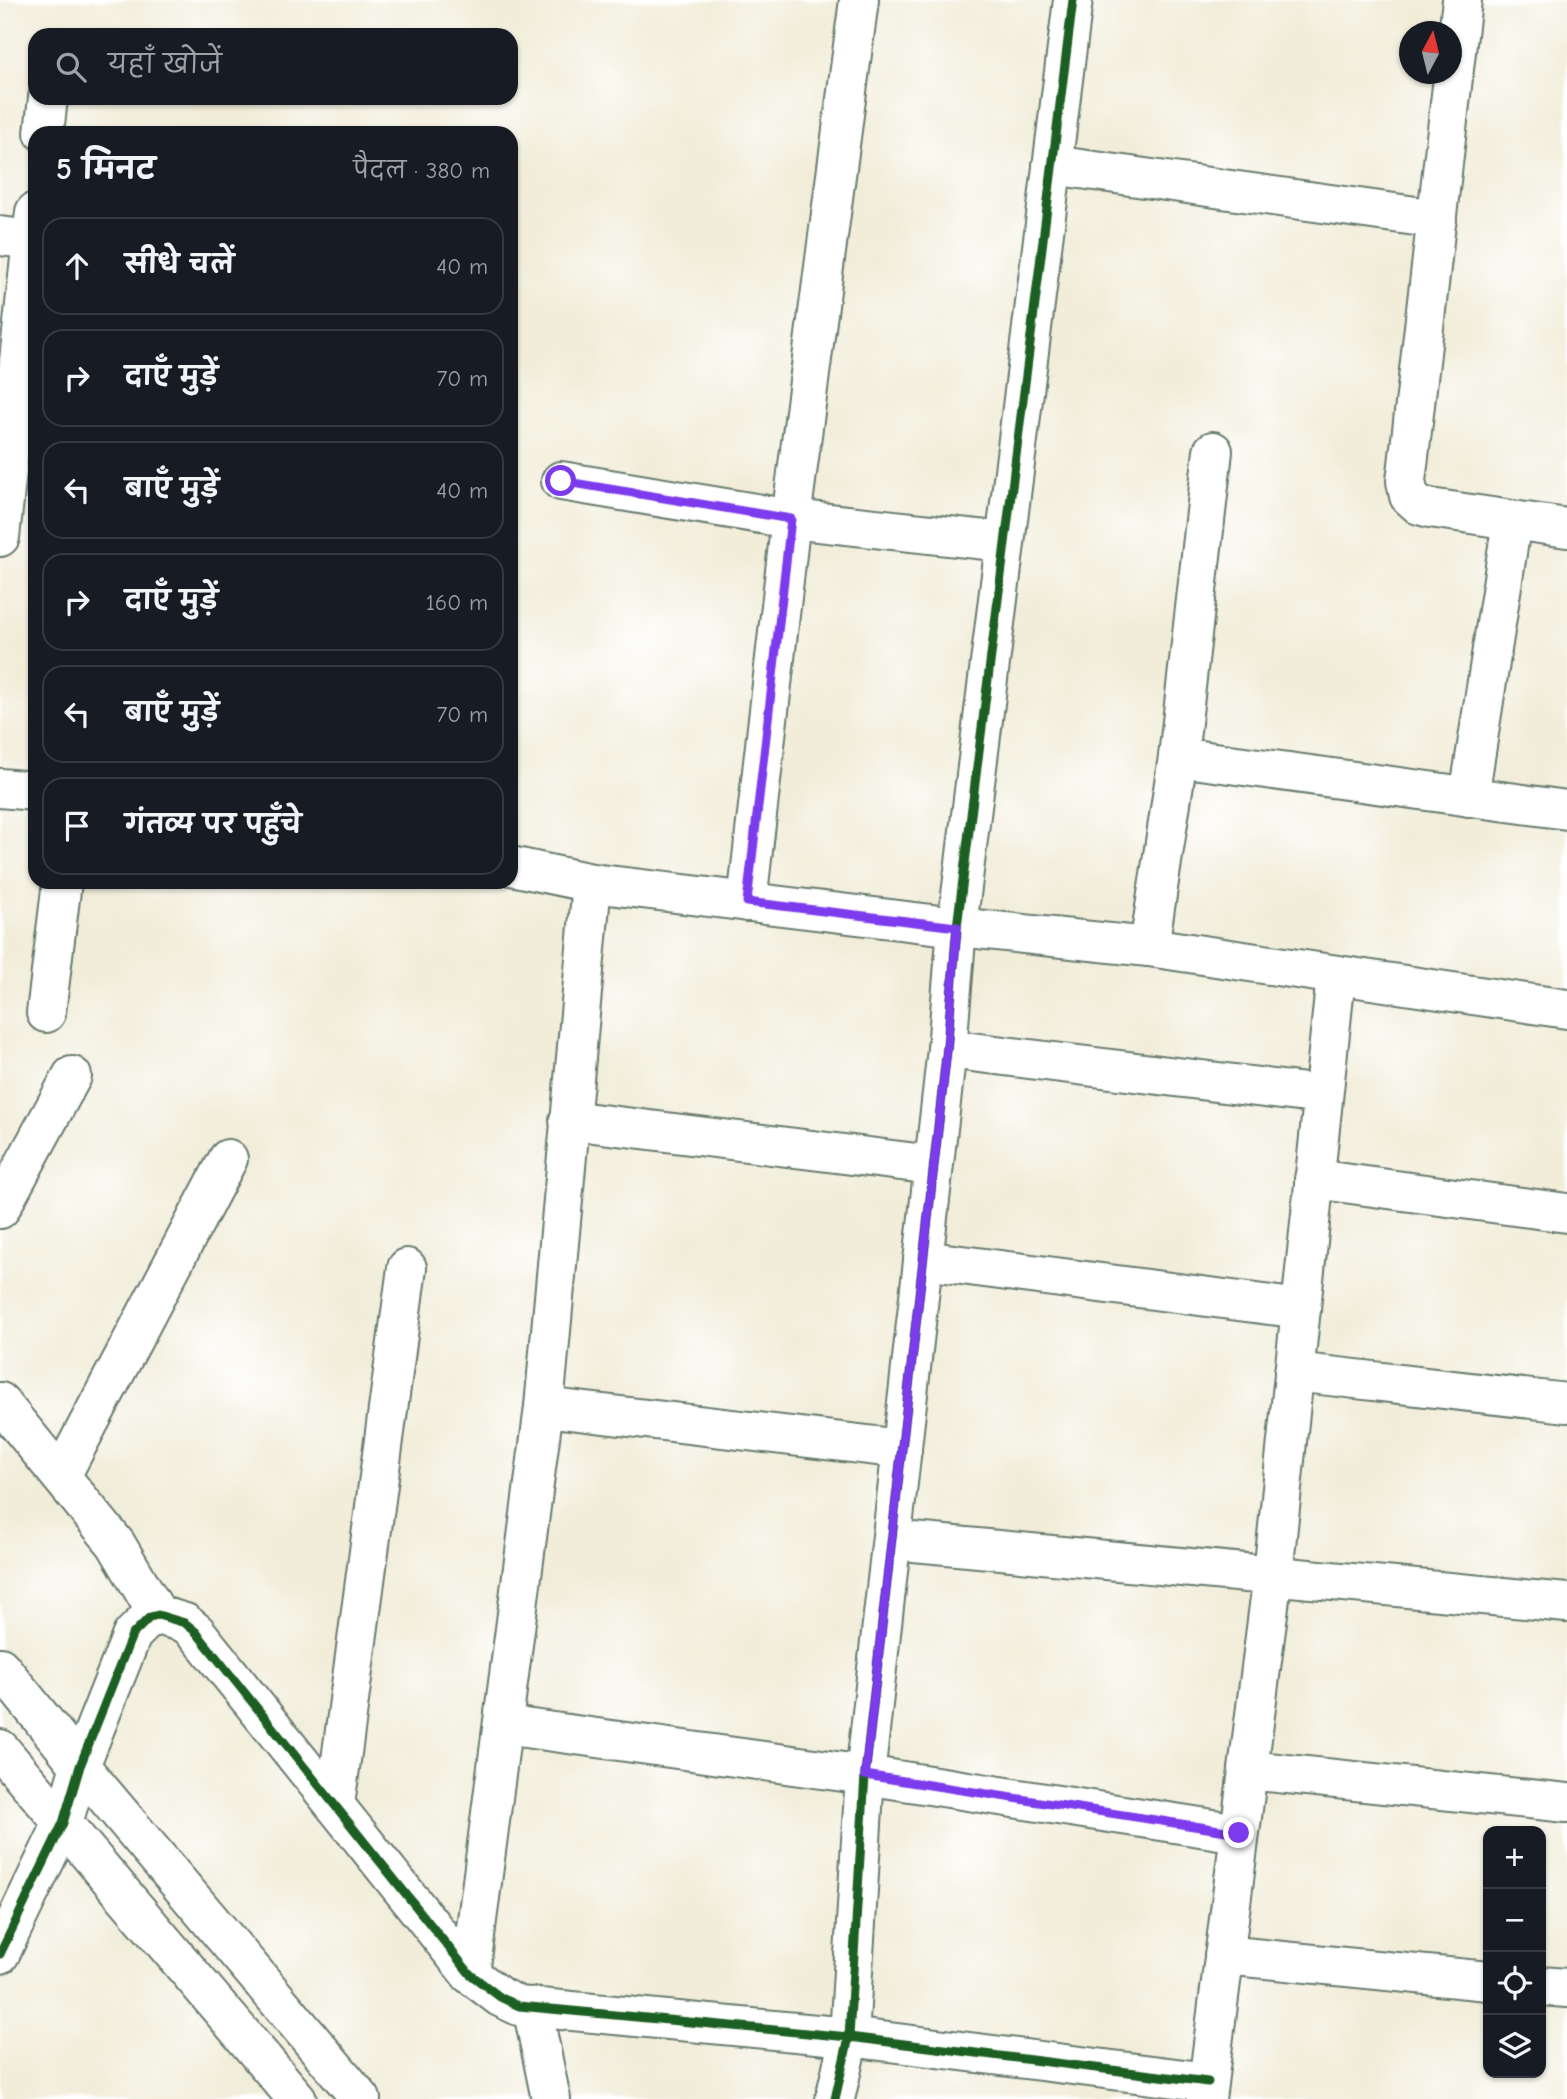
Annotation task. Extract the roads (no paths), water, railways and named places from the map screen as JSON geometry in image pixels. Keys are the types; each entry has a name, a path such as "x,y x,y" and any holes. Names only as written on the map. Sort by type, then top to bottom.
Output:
{"street":[{"path":"747,902 791,519 859,0"},
{"path":"835,2099 849,2037 865,1775 947,1049 957,927 1073,0"},
{"path":"1462,0 1406,481 1409,496 1419,505 1567,528"},
{"path":"45,126 47,105"},
{"path":"1052,165 1437,219"},
{"path":"0,537 22,229"},
{"path":"1149,947 1178,757 1213,451"},
{"path":"561,481 791,519 1005,542"},
{"path":"1469,797 1512,521"},
{"path":"1178,757 1567,810"},
{"path":"0,788 28,791"},
{"path":"518,867 592,883 1149,947 1567,1009"},
{"path":"470,1974 544,1407 592,883"},
{"path":"46,1013 61,889"},
{"path":"0,1954 63,1823 80,1766 132,1635 150,1617 158,1615 186,1623 196,1632 470,1974 500,1997 519,2006 849,2037 1207,2090 1273,1574 1336,976"},
{"path":"947,1049 1323,1095"},
{"path":"0,1209 72,1076"},
{"path":"569,1120 933,1165"},
{"path":"61,1476 228,1159"},
{"path":"1314,1179 1567,1213"},
{"path":"923,1260 1301,1309"},
{"path":"335,1805 407,1268"},
{"path":"1294,1372 1567,1403"},
{"path":"0,1402 116,1544 158,1615"},
{"path":"544,1407 902,1449"},
{"path":"892,1540 1567,1603"},
{"path":"0,1667 361,2099"},
{"path":"503,1725 865,1775 1239,1833"},
{"path":"0,1749 297,2099"},
{"path":"1248,1770 1567,1803"},
{"path":"1224,1955 1483,1981"},
{"path":"1546,1986 1567,1988"},
{"path":"532,2007 551,2099"}]}
